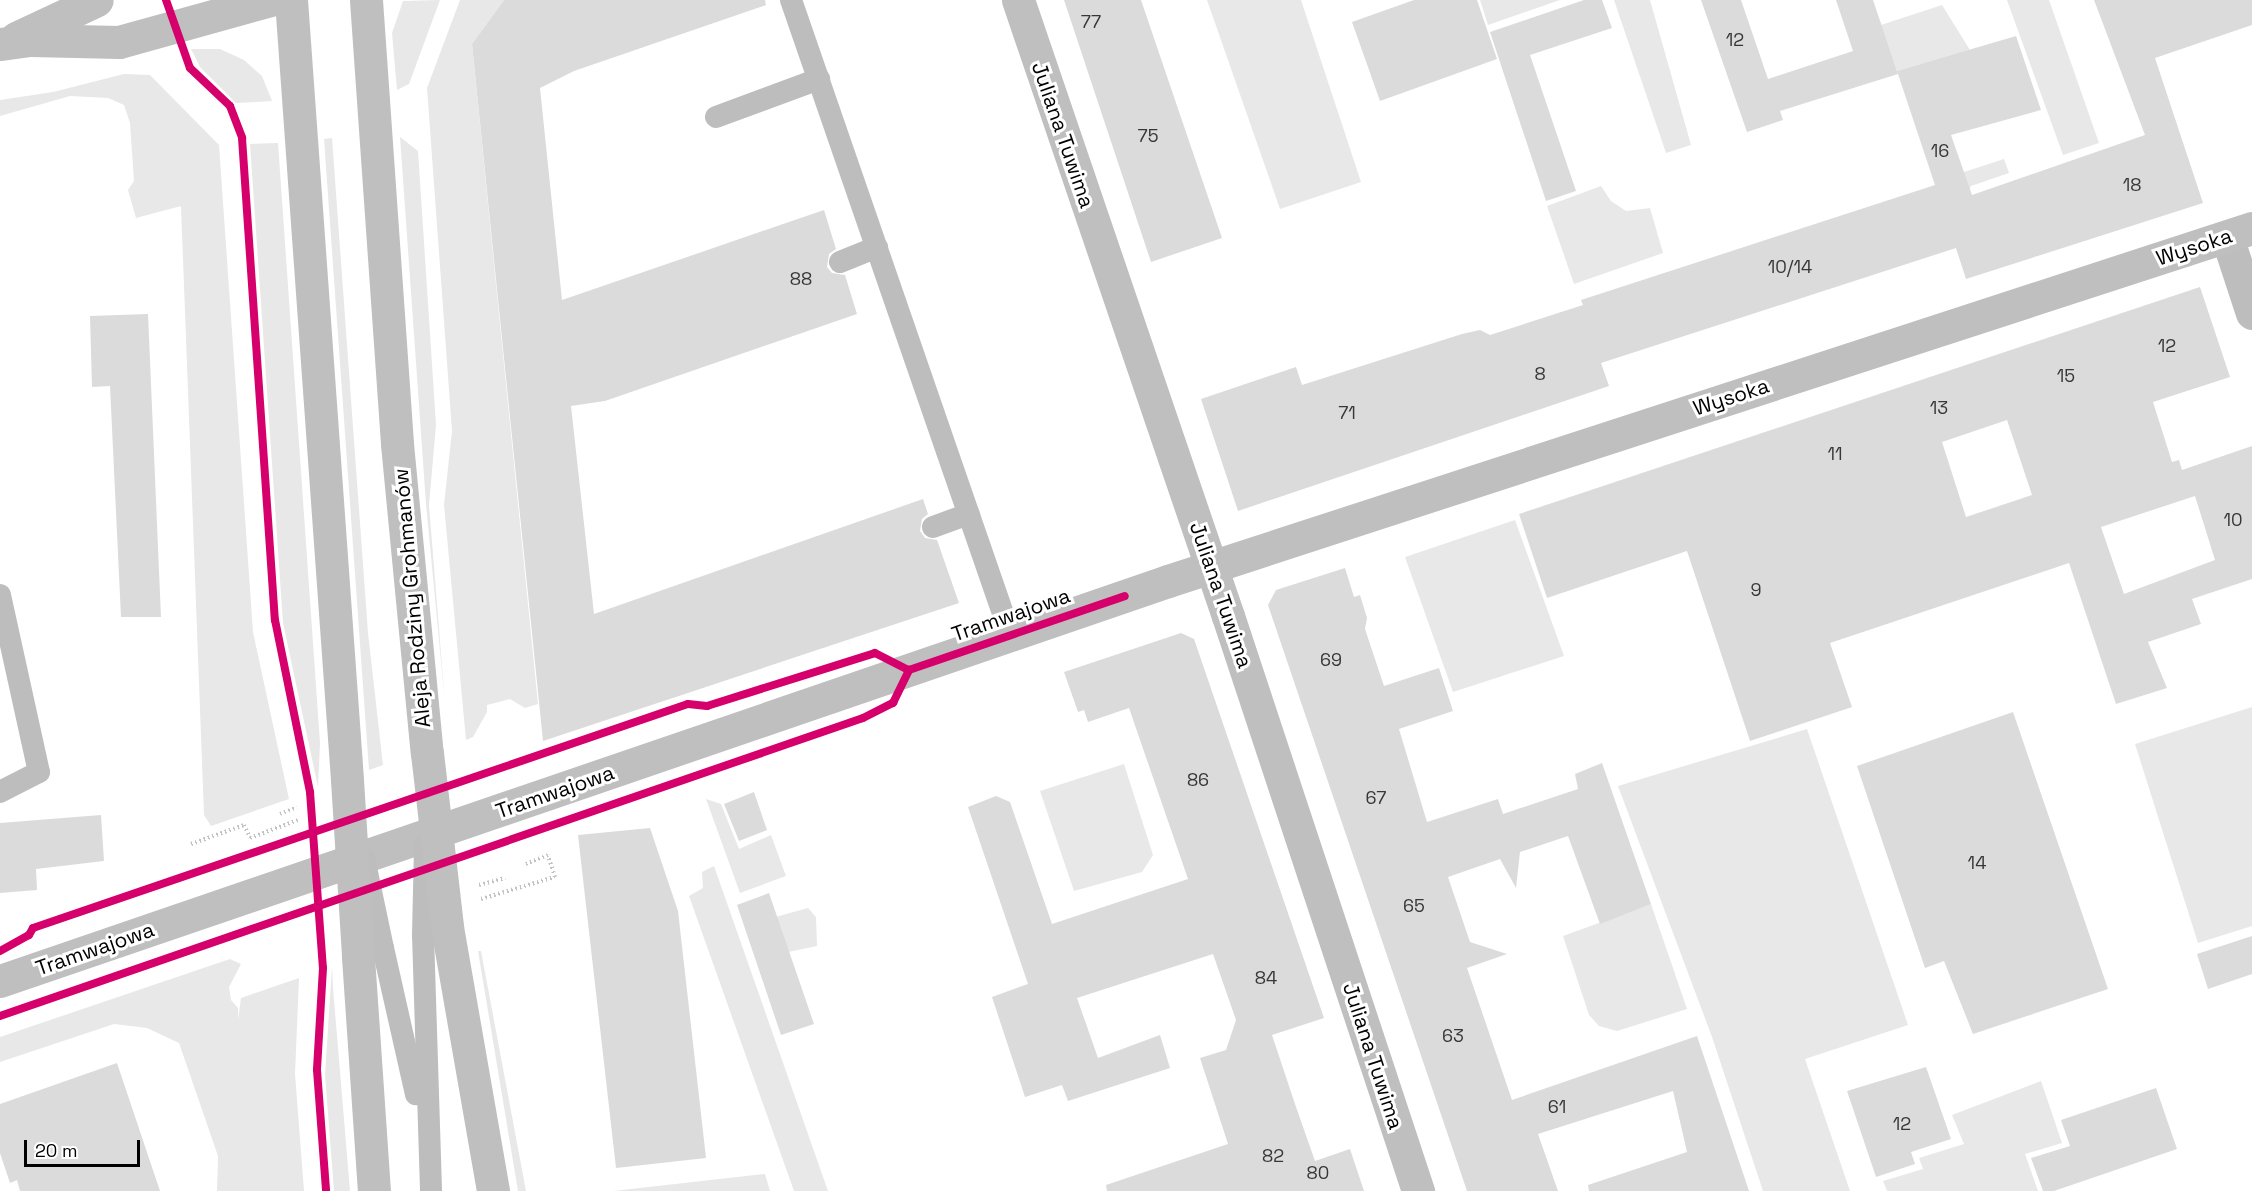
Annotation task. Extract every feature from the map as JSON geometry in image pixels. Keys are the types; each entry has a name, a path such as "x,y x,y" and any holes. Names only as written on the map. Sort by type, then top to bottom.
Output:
{"street":[{"path":"0,42 97,0"},
{"path":"0,42 30,40 118,42 270,0"},
{"path":"291,0 347,780 371,952 374,1191"},
{"name":"Aleja Rodziny Grohmanów","path":"366,0 398,456 427,753 435,931 493,1191"},
{"name":"Juliana Tuwima","path":"1018,0 1212,567 1418,1191"},
{"path":"2239,233 2252,313"},
{"name":"Wysoka","path":"1212,567 2239,233"},
{"name":"Tramwajowa","path":"0,981 1010,634 1212,567"}],"lane":[{"path":"791,0 1010,634"},
{"path":"716,117 819,80"},
{"path":"840,261 877,248"},
{"path":"933,527 969,514"},
{"path":"0,595 39,772 0,792"},
{"path":"431,1191 426,1143 435,931"},
{"path":"371,952 426,1143"}],"path":[{"path":"280,814 297,807"},
{"path":"191,844 244,825 250,838 298,820"},
{"path":"480,899 555,877 548,855 526,864"},
{"path":"479,885 505,878"}],"shaded area":[{"path":"440,0 409,84 397,90 392,33 403,1"},
{"path":"460,0 504,0 472,44 538,704 525,708 510,699 487,705 487,712 473,737 466,740 444,505 452,431 427,88"},
{"path":"1207,0 1301,0 1361,182 1280,209"},
{"path":"1480,0 1560,0 1488,25"},
{"path":"1614,0 1650,0 1691,145 1666,153"},
{"path":"2007,0 2049,0 2099,143 2063,155"},
{"path":"1942,5 1970,50 1897,71 1881,25"},
{"path":"191,49 220,49 244,60 262,76 272,101 236,103 200,67"},
{"path":"124,74 150,75 219,145 253,632 289,799 211,826 204,815 181,206 136,218 128,190 134,181 130,123 124,105 108,98 70,96 0,116 0,100 53,92"},
{"path":"400,137 418,151 436,425 429,505 445,703 426,504"},
{"path":"332,138 368,633 383,765 369,770 324,139"},
{"path":"278,143 320,743 318,787 283,623 250,144"},
{"path":"2004,159 2009,173 1971,186 1965,198 1964,172"},
{"path":"1601,186 1611,201 1626,211 1650,208 1663,253 1574,284 1547,206"},
{"path":"1515,520 1564,656 1453,692 1405,557"},
{"path":"2252,707 2252,926 2198,943 2135,744"},
{"path":"1807,729 1908,1025 1805,1059 1850,1191 1763,1191 1712,1037 1618,786"},
{"path":"1124,764 1153,855 1142,872 1074,891 1040,791"},
{"path":"706,799 721,804 739,849 771,835 786,876 740,893"},
{"path":"714,866 828,1191 794,1191 689,896 703,888 702,872"},
{"path":"1651,904 1687,1009 1617,1031 1599,1026 1589,1015 1563,936"},
{"path":"808,908 816,917 817,946 764,957 750,924"},
{"path":"478,951 481,951 526,1191 518,1191"},
{"path":"230,959 241,964 229,987 231,1000 238,1008 238,1020 241,998 299,978 295,1074 304,1191 217,1191 218,1156 179,1043 147,1028 114,1024 0,1062 0,1037"},
{"path":"332,966 350,1191 334,1191 325,1075"},
{"path":"2041,1081 2062,1143 2025,1154 2038,1191 1887,1191 1883,1181 1923,1169 1919,1158 1964,1144 1952,1115"},
{"path":"765,1174 770,1191 613,1191"}],"building":[{"path":"504,0 765,0 766,5 574,71 540,88 562,300 824,210 836,249 829,254 827,267 832,273 845,275 857,314 605,401 571,406 594,614 923,499 928,514 922,519 920,531 925,538 937,540 959,603 543,741 472,44"},
{"path":"1064,0 1141,0 1222,238 1151,262"},
{"path":"1414,0 1477,0 1497,59 1380,101 1352,22"},
{"path":"1584,0 1602,0 1612,28 1530,55 1576,191 1546,201 1490,32"},
{"path":"1701,0 1741,0 1768,79 1853,51 1836,0 1873,0 1898,74 1780,111 1783,120 1747,132"},
{"path":"2094,0 2252,0 2252,25 2155,58 2203,203 1966,279 1956,248 1601,363 1609,386 1238,511 1201,399 1296,367 1302,385 1462,334 1480,330 1490,335 1583,305 1581,300 1935,185 1897,71 2016,36 2041,110 1951,135 1972,195 2145,135"},
{"path":"2200,287 2230,377 2153,402 2172,462 2179,460 2182,470 2252,446 2252,579 2192,599 2201,624 2148,642 2167,688 2116,704 2069,563 1830,643 1852,707 1750,741 1687,551 1547,598 1519,514","holes":["2007,420 2032,495 1966,517 1942,442","2195,496 2215,560 2124,594 2101,527"]},
{"path":"148,314 161,617 121,617 110,386 92,387 90,316"},
{"path":"1345,568 1354,597 1360,595 1367,618 1365,629 1384,686 1439,668 1453,711 1399,729 1427,822 1498,799 1503,814 1578,789 1575,774 1602,763 1651,904 1600,924 1568,836 1520,852 1516,888 1500,859 1448,877 1470,942 1507,954 1467,968 1512,1100 1697,1036 1749,1191 1589,1191 1588,1185 1687,1152 1673,1091 1538,1134 1558,1191 1467,1191 1268,605 1276,590"},
{"path":"1181,633 1194,639 1324,1018 1272,1035 1315,1161 1350,1149 1364,1191 1107,1191 1106,1185 1228,1144 1200,1058 1226,1050 1236,1020 1213,954 1077,998 1098,1058 1160,1035 1170,1068 1068,1101 1062,1085 1025,1097 992,997 1028,984 968,807 996,796 1010,802 1052,924 1188,879 1129,708 1088,722 1084,710 1078,712 1064,672"},
{"path":"2013,712 2108,989 1973,1034 1944,961 1925,968 1857,766"},
{"path":"754,792 767,830 739,841 724,804"},
{"path":"101,815 104,861 36,869 37,890 0,893 0,823"},
{"path":"650,828 678,911 706,1158 616,1168 578,835"},
{"path":"769,893 814,1024 781,1035 737,905"},
{"path":"2252,936 2252,974 2208,989 2197,954"},
{"path":"117,1063 160,1191 20,1191 17,1180 10,1183 0,1153 0,1104"},
{"path":"1926,1067 1951,1139 1911,1152 1915,1164 1876,1177 1847,1091"},
{"path":"2156,1088 2177,1149 2054,1191 2043,1191 2031,1158 2070,1146 2061,1120"}],"cycle path":[{"path":"166,0 190,68 230,106 242,138 275,620 310,792 323,968 317,1070 326,1191"},
{"path":"909,670 1125,596"},
{"path":"0,951 29,935 33,928 688,704 707,706 875,653 909,670"},
{"path":"0,1016 863,718 893,703 909,670"}]}
